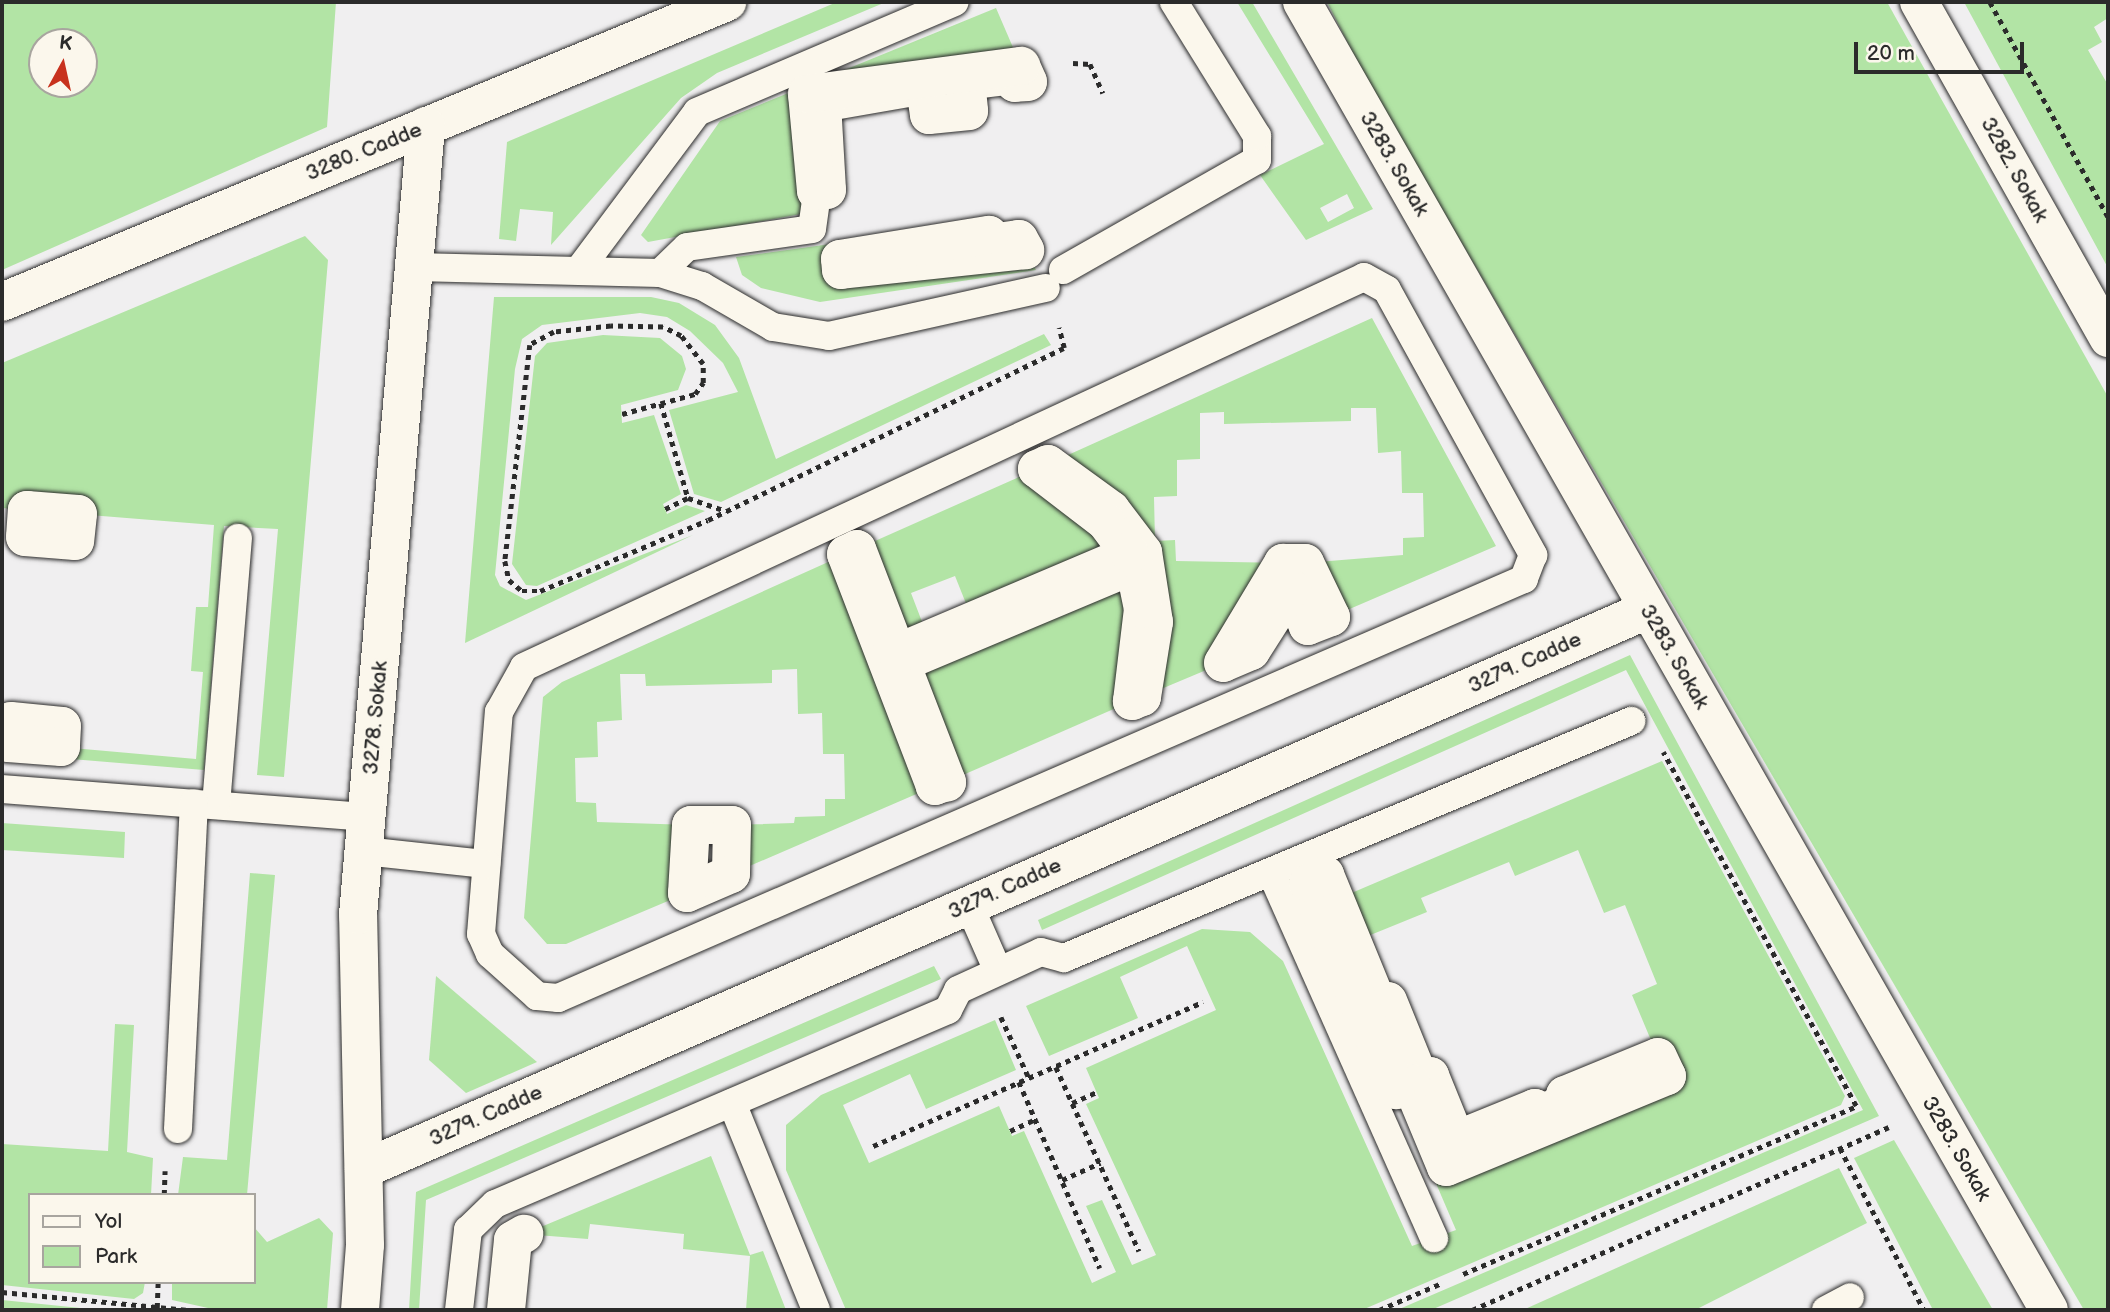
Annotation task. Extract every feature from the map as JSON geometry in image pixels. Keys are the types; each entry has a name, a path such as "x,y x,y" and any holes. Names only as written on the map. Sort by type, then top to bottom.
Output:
{"street":[{"name":"3280. Cadde","path":"2,302 727,2"},
{"name":"3283. Sokak","path":"1302,2 2049,1310"},
{"name":"3282. Sokak","path":"1919,2 2108,338"},
{"path":"1021,66 1028,82 1015,83 1014,75 966,81 969,111 929,115 925,85 822,103 827,190 816,196 807,94 1021,66"},
{"name":"3278. Sokak","path":"360,1310 364,1169 355,976 426,126"},
{"path":"1048,464 1111,510 1143,552 1154,622 1142,697 1132,701 1143,610 1134,565 901,663 947,782 935,786 846,554 857,549 897,653 1130,554 1106,522 1037,469 1048,464"},
{"name":"3279. Cadde","path":"364,1169 1647,610"},
{"path":"1325,875 1378,1004 1388,1001 1420,1080 1430,1076 1456,1140 1535,1108 1538,1115 1569,1102 1565,1095 1658,1057 1667,1076 1446,1167 1411,1083 1396,1090 1308,883 1325,875"},
{"path":"506,1310 513,1240 524,1234 519,1301 513,1300 512,1310"}],"lane":[{"path":"579,270 697,112 955,2"},
{"path":"415,267 660,273 702,286 773,327 829,336 1050,282 1257,160 1258,136 1174,2"},
{"path":"660,273 687,247 812,229 816,196"},
{"path":"1364,277 1387,290 1533,555 1524,579 558,999 537,996 483,944 486,864 499,712 524,667 1364,277"},
{"path":"178,1129 205,804 238,538"},
{"path":"459,1310 464,1245 486,1210 948,1010 958,990 1041,952 1064,958 1631,721"},
{"path":"2,789 205,804 366,834 486,864"},
{"path":"1271,872 1434,1238"},
{"path":"969,905 991,974"},
{"path":"732,1103 816,1310"}],"path":[{"path":"1990,2 2108,217"},
{"path":"622,414 695,394 705,375 696,350 663,327 554,332 530,345 505,561 509,580 522,591 540,590 726,511 1064,348 1050,282"},
{"path":"661,403 688,498"},
{"path":"665,509 688,498 726,511"},
{"path":"991,974 1029,1078"},
{"path":"873,1146 1203,1002"},
{"path":"1056,1067 1139,1251"},
{"path":"1019,1082 1100,1268"},
{"path":"1072,1103 1097,1093"},
{"path":"1010,1131 1035,1119"},
{"path":"1472,1310 1900,1122"},
{"path":"1840,1148 1924,1310"},
{"path":"1062,1180 1100,1163"},
{"path":"157,1308 158,1284"},
{"path":"2,1292 112,1307 188,1310"}],"green space":[{"path":"2,2 336,2 327,127 2,270"},
{"path":"837,2 886,2 717,73 681,98 551,245 553,212 520,209 516,241 499,239 507,142"},
{"path":"1237,2 1252,2 1373,209 1306,240 1260,175 1324,144","holes":["1347,194 1354,208 1328,222 1320,208"]},
{"path":"1327,2 1887,2 2108,397 2108,1310 2084,1310 1366,79"},
{"path":"1964,2 2108,2 2108,18 2094,27 2102,42 2088,50 2108,85 2108,268"},
{"path":"996,8 1021,66 807,94 801,214 648,242 641,235 720,121"},
{"path":"305,236 328,260 284,777 257,775 278,529 224,526 204,770 71,759 61,747 196,759 203,672 191,671 196,607 208,607 214,525 2,508 2,363"},
{"path":"838,243 1025,250 1036,270 820,302 761,288 742,275 736,257"},
{"path":"494,297 651,297 679,303 715,325 739,358 776,459 1044,334 1051,345 721,502 694,494 669,410 738,392 723,363 690,331 667,317 640,313 542,325 522,339 515,369 495,575 500,586 526,600 693,535 465,643"},
{"path":"1372,318 1496,546 1331,617 1305,563 1403,555 1403,538 1424,537 1423,493 1402,493 1401,451 1378,453 1376,408 1351,408 1351,421 1224,424 1224,412 1200,413 1200,459 1177,460 1177,496 1154,497 1155,541 1175,540 1176,561 1283,563 1223,663 1142,697 1154,622 1048,464"},
{"path":"603,335 660,338 682,356 686,369 678,390 621,405 622,423 654,415 681,494 663,504 667,514 686,505 705,511 537,586 526,585 512,564 535,356 547,343"},
{"path":"1037,469 1121,539 973,621 955,576 911,593 929,640 897,653 857,549"},
{"path":"846,554 935,786 731,874 732,825 794,823 795,817 825,816 825,799 845,799 844,754 823,754 822,713 798,714 797,669 772,670 772,683 646,686 645,674 620,674 622,720 597,722 598,757 575,758 576,802 596,803 597,822 691,825 687,893 566,944 547,944 524,918 543,697 562,682"},
{"path":"1134,565 1132,701 947,782 901,663"},
{"path":"1630,655 1879,1116 1431,1310 1397,1310 1863,1110 1626,670 1042,930 1038,920"},
{"path":"1662,761 1845,1096 1841,1105 1362,1310 846,1310 786,1170 786,1125 821,1095 995,1020 1016,1070 926,1109 910,1074 843,1105 869,1163 999,1106 1012,1136 1024,1131 1092,1283 1116,1272 1086,1206 1102,1200 1132,1265 1156,1255 1086,1104 1099,1098 1086,1068 1216,1010 1187,946 1120,977 1138,1018 1049,1056 1026,1006 1202,929 1250,932 1283,961 1412,1246 1456,1230 1396,1090 1445,1167 1666,1076 1632,995 1657,984 1625,905 1604,913 1578,850 1515,876 1509,862 1421,898 1427,912 1368,936 1335,900"},
{"path":"2,823 125,832 124,858 2,850"},
{"path":"250,873 275,875 247,1193 178,1193 183,1157 227,1160"},
{"path":"934,966 941,979 426,1200 419,1310 409,1310 416,1192"},
{"path":"436,976 537,1062 466,1093 429,1060"},
{"path":"115,1024 134,1025 127,1152 153,1158 151,1193 28,1193 28,1284 145,1284 143,1293 134,1299 2,1285 2,1144 108,1151"},
{"path":"1894,1140 1993,1310 1933,1310 1854,1158"},
{"path":"711,1156 750,1255 763,1251 786,1310 746,1310 750,1256 683,1249 684,1234 590,1224 588,1239 524,1234"},
{"path":"1839,1168 1867,1223 1695,1310 1523,1310"},
{"path":"319,1218 333,1233 327,1310 217,1310 172,1300 172,1284 256,1284 256,1229 267,1242"},
{"path":"2,1300 100,1310 2,1310"}]}
